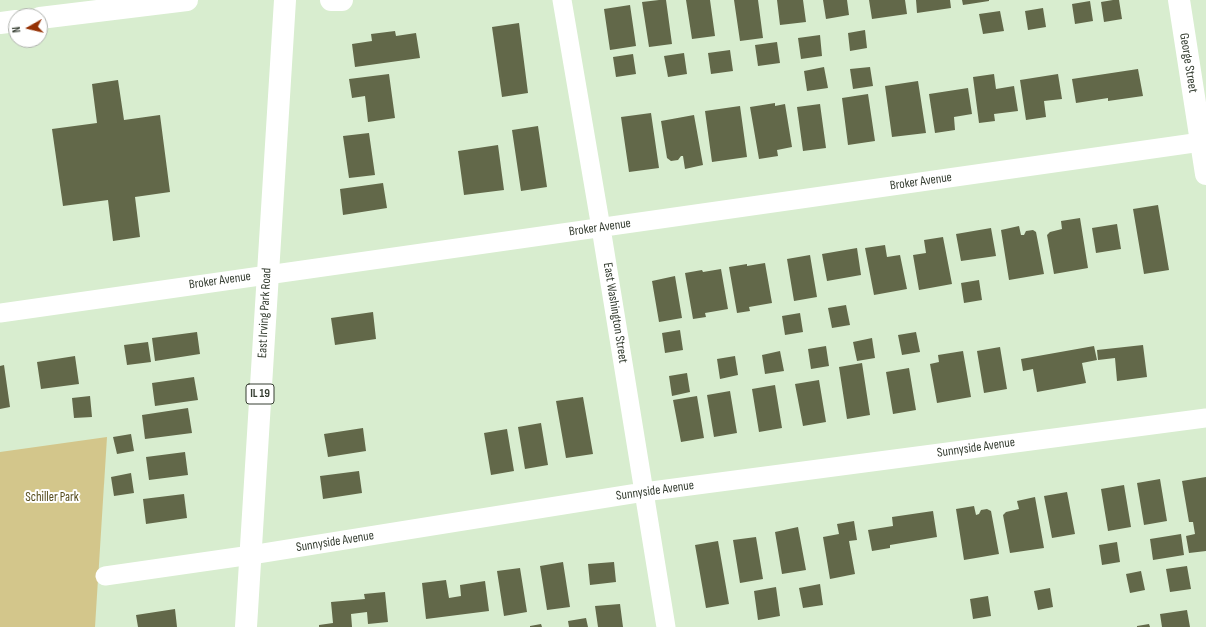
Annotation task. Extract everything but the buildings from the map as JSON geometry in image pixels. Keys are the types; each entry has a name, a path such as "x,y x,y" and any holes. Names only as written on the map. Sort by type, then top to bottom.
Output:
{"main road":[{"path":"48,17 186,0"},
{"name":"East Irving Park Road","path":"246,627 285,0"},
{"path":"331,0 342,0"},
{"name":"George Street","path":"1179,0 1198,79 1200,142 1206,174"}],"street":[{"name":"East Washington Street","path":"562,0 666,627"},
{"name":"Broker Avenue","path":"0,313 1200,142"},
{"name":"Sunnyside Avenue","path":"105,576 251,555 644,492 1206,418"}],"green space":[{"name":"Schiller Park","path":"107,437 95,627 0,627 0,452"}]}
